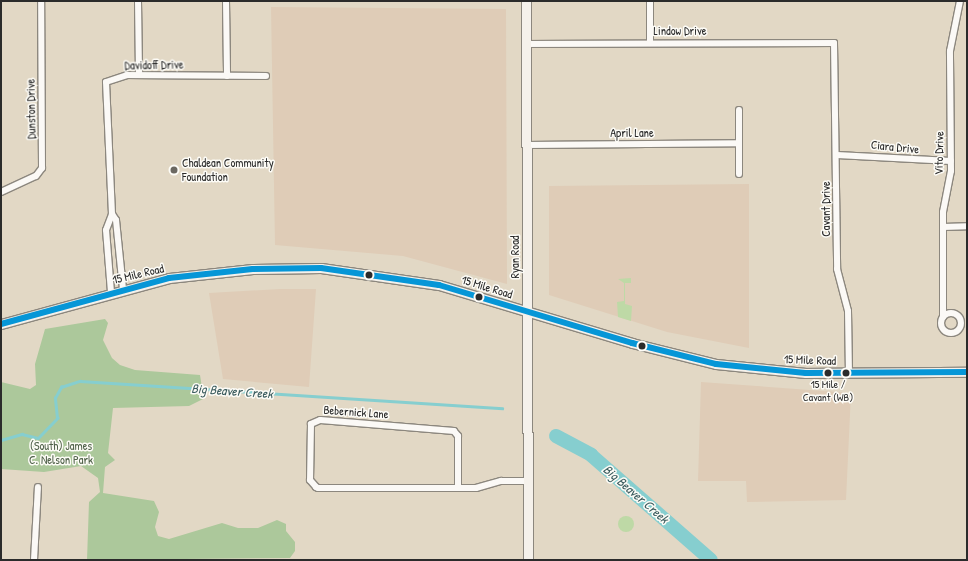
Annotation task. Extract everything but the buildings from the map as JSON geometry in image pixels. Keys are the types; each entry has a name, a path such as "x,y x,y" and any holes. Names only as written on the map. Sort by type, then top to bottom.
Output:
{"main road":[{"name":"Ryan Road","path":"526,1 528,560"},
{"name":"15 Mile Road","path":"1,324 111,292 232,270 326,269 412,279 656,350 716,364 770,371 849,373 967,372"}],"street":[{"name":"Dunston Drive","path":"1,192 36,176 42,168 41,1"},
{"path":"138,1 139,75"},
{"path":"226,1 227,76"},
{"path":"650,1 650,42"},
{"name":"Vito Drive","path":"943,317 946,305 943,227 951,161 950,51 960,1"},
{"name":"Lindow Drive","path":"526,44 650,42 834,43"},
{"name":"Cavant Drive","path":"834,43 837,155 837,269 848,311 849,373"},
{"name":"Davidoff Drive","path":"111,292 106,230 112,214 110,118 105,86 112,78 139,75 266,76"},
{"path":"739,110 739,174"},
{"name":"April Lane","path":"526,144 739,143"},
{"name":"Ciara Drive","path":"837,155 951,161"},
{"name":"Davidoff Drive","path":"112,214 116,220 124,289"},
{"path":"943,227 967,226"},
{"path":"946,305 955,314 961,324 953,333 942,327 943,317 955,314"},
{"name":"Bebernick Lane","path":"458,488 458,436 454,430 320,420 311,424 310,480 316,487 458,488 528,481"},
{"path":"34,560 38,487"}],"shaded area":[{"path":"271,7 506,9 507,284 403,256 275,245"},
{"path":"749,184 749,348 667,332 549,295 549,186"},
{"path":"280,289 316,289 309,387 223,379 209,293"},
{"path":"701,382 851,393 846,500 747,502 746,481 698,481"}],"green space":[{"path":"631,278 631,283 625,283 625,304 632,306 631,321 618,317 617,302 624,301 624,283 618,279"},
{"name":"(South) James C. Nelson Park","path":"105,319 108,323 103,340 112,358 120,365 135,370 200,375 203,399 189,406 113,408 108,453 115,460 105,467 103,493 154,501 159,512 155,527 158,536 169,539 222,523 238,528 258,528 277,520 286,524 286,531 295,542 295,551 290,558 87,560 89,502 100,492 98,478 81,466 44,472 1,469 1,382 30,389 36,385 35,364 45,329"},
{"path":"626,516 632,518 634,524 632,530 626,532 620,530 618,524 620,518"}],"waterway":[{"name":"Big Beaver Creek","path":"1,440 22,434 38,438 57,418 55,398 61,387 80,381 502,408"},
{"name":"Big Beaver Creek","path":"556,436 591,455 711,560"}],"transit line":[{"path":"1,324 169,278 253,269 321,268 439,285 632,343 716,364 806,373 967,372"}],"place":[{"name":"Chaldean Community Foundation","path":"174,170"},
{"name":"15 Mile / Cavant (WB)","path":"828,373"}]}
